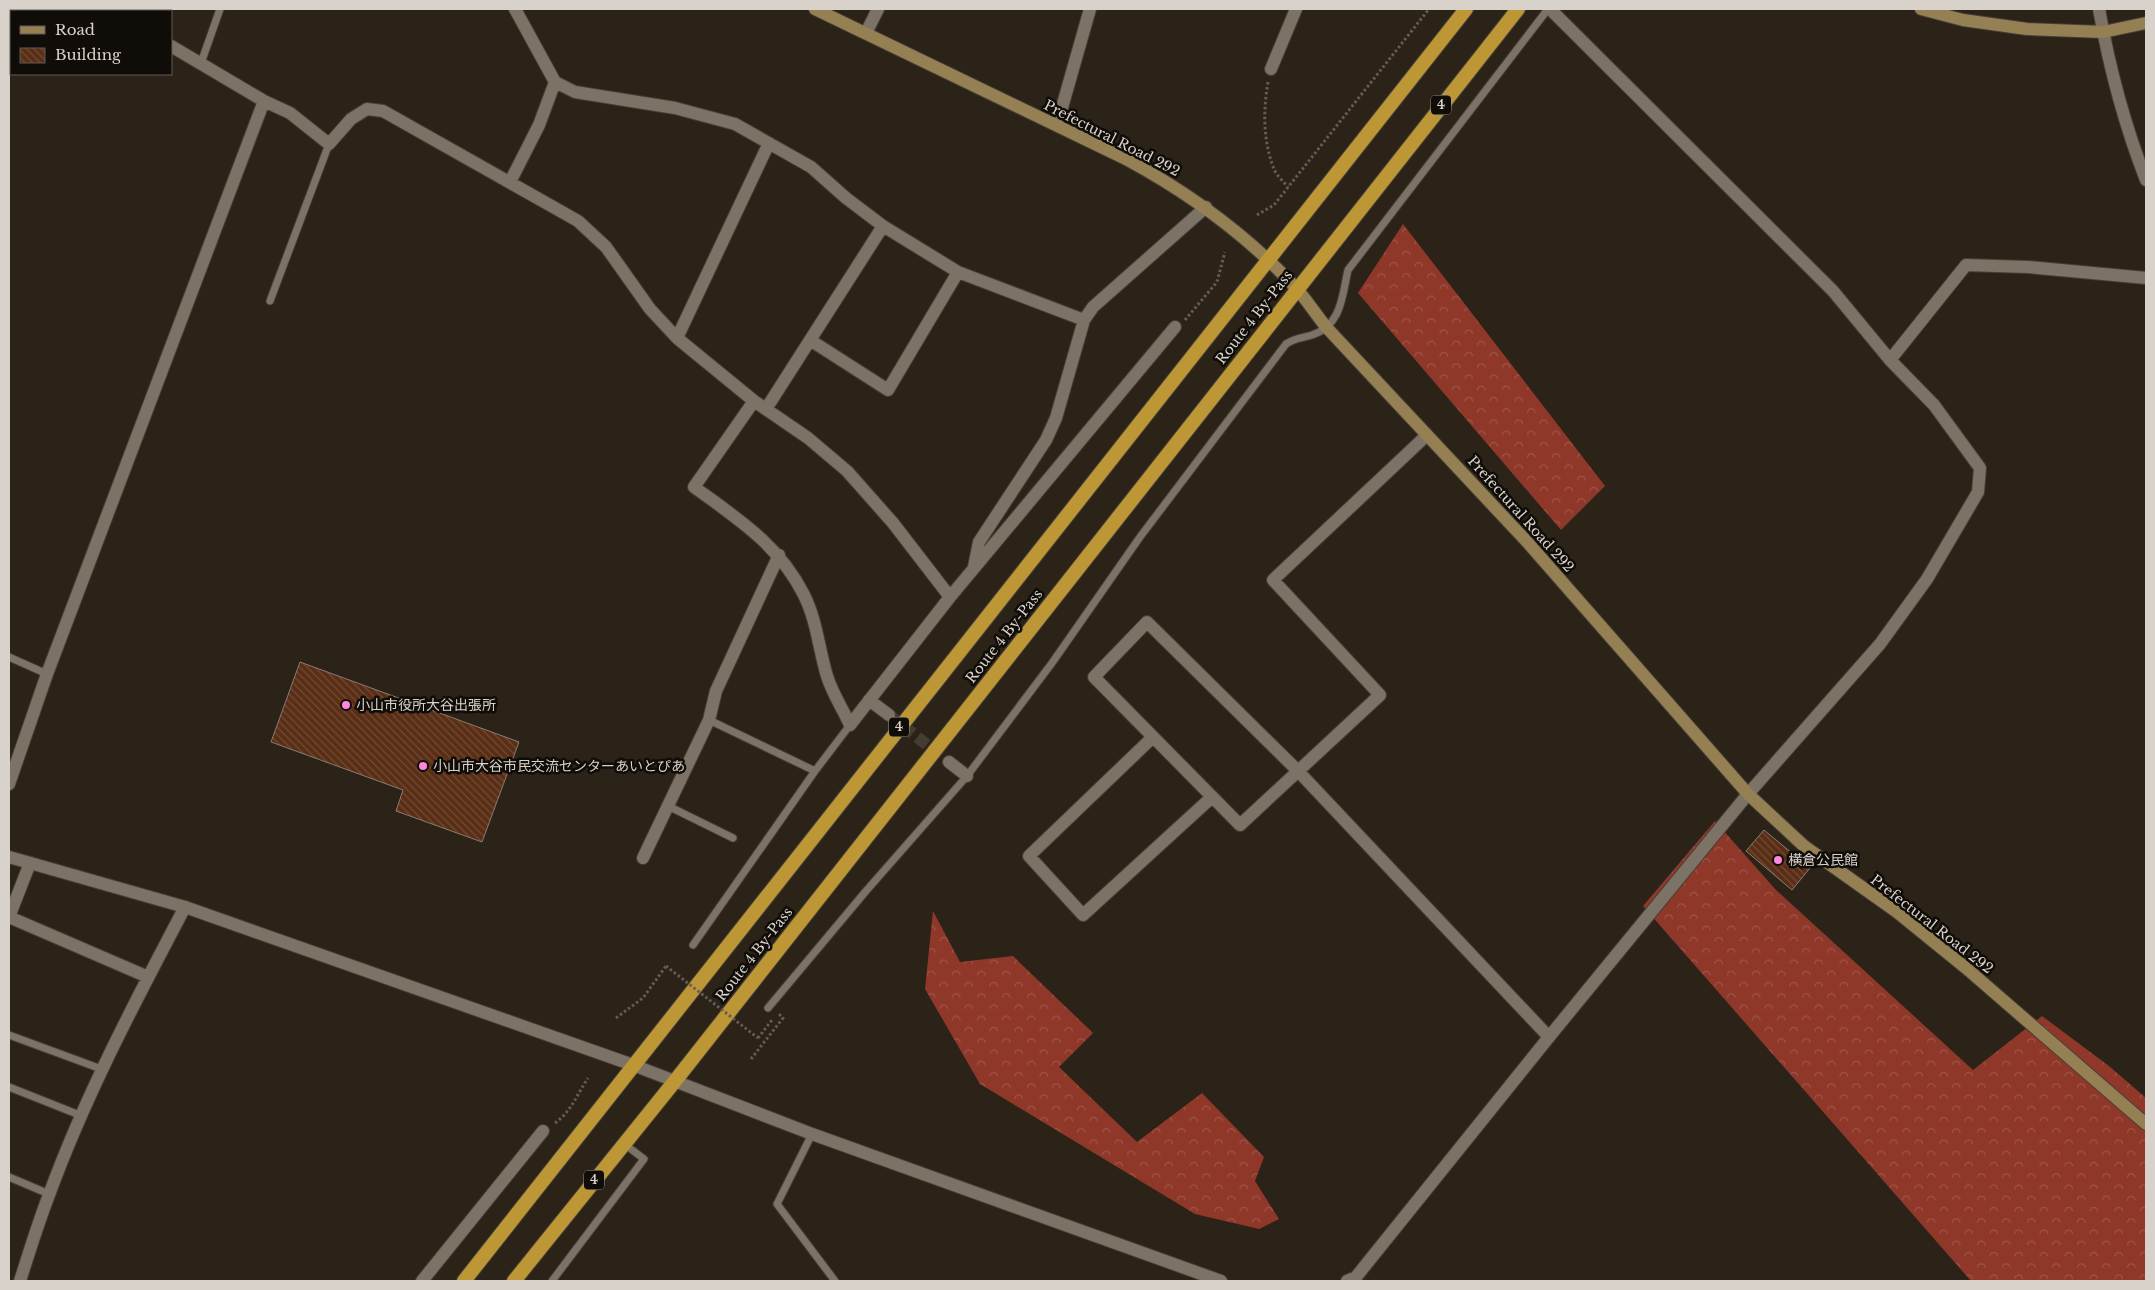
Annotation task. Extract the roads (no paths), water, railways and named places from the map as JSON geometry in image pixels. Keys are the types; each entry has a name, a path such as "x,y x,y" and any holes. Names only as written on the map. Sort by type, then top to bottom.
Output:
{"highway":[{"name":"Route 4 By-Pass","path":"464,1281 1466,9"},
{"name":"Route 4 By-Pass","path":"514,1281 623,1143 675,1081 1518,9"}],"main road":[{"name":"Prefectural Road 292","path":"815,9 1057,125 1151,173 1206,207 1240,235 1298,289 1327,328 1536,551 1748,794 1804,846 1897,912 1966,968 2146,1124"},
{"path":"1921,9 1963,20 2027,29 2103,32 2146,23"}],"street":[{"path":"515,9 555,82 574,92 675,108 735,124 811,167 846,198 883,226 958,272 1084,320"},
{"path":"866,33 878,9"},
{"path":"1057,125 1090,9"},
{"path":"1271,69 1296,9"},
{"path":"1347,1281 1356,1276 1748,794 1880,644 1927,579 1978,492 1980,468 1934,405 1890,360 1833,290 1549,9"},
{"path":"2099,9 2103,32 2134,150 2146,180"},
{"path":"172,47 264,101 290,113 329,144 351,119 366,109 383,111 578,221 606,247 650,309 677,338 754,401 808,438 847,471 894,524 950,598"},
{"path":"510,182 539,125 555,82"},
{"path":"9,784 47,674 264,101"},
{"path":"677,338 768,143"},
{"path":"973,570 979,542 1046,440 1056,418 1084,320 1093,307 1206,207"},
{"path":"766,409 883,226"},
{"path":"1890,360 1966,265 2028,267 2146,278"},
{"path":"810,340 888,390 958,272"},
{"path":"754,401 694,487 755,531 779,555 804,596 819,637 827,678 850,725 950,598 1175,327"},
{"path":"1427,435 1273,580 1380,695 1298,771 1240,826 1094,677 1147,622 1298,771 1549,1037"},
{"path":"643,858 708,720 716,691 779,555"},
{"path":"869,700 889,715"},
{"path":"1153,737 1029,856 1084,915 1212,797"},
{"path":"949,762 967,776"},
{"path":"9,857 185,907 675,1081 812,1134 1221,1281"},
{"path":"30,862 9,918 148,977"},
{"path":"20,1281 49,1194 82,1116 148,977 185,907"},
{"path":"422,1281 543,1131"}],"lane":[{"path":"201,63 220,9"},
{"path":"768,1008 866,890 967,776 1052,663 1140,537 1286,344 1296,338 1327,328 1337,316 1348,270 1549,9"},
{"path":"270,301 329,144"},
{"path":"9,657 47,674"},
{"path":"708,720 815,771"},
{"path":"692,946 815,771 850,725"},
{"path":"668,806 733,838"},
{"path":"9,1035 104,1070"},
{"path":"9,1087 82,1116"},
{"path":"812,1134 777,1204 835,1281"},
{"path":"552,1281 644,1159 623,1143"},
{"path":"9,1177 49,1194"}],"tunnel":[{"path":"889,715 949,762"}],"place":[{"name":"小山市役所大谷出張所","path":"346,705"},
{"name":"小山市大谷市民交流センターあいとぴあ","path":"423,766"},
{"name":"横倉公民館","path":"1778,860"}]}
